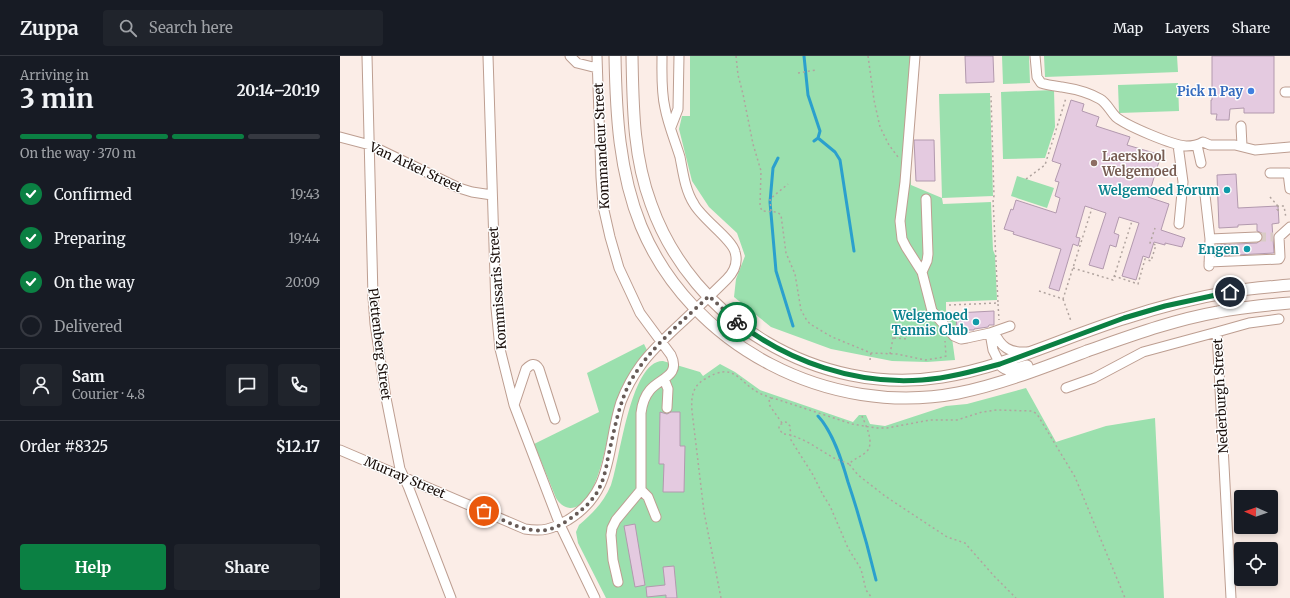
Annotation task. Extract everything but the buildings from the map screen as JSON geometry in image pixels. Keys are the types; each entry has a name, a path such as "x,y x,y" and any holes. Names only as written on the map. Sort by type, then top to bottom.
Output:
{"main road":[{"path":"615,56 619,138 625,175 641,226 657,258 696,309 725,335 770,365 798,377 835,389 872,396 914,398 957,393 984,387 1021,375 1169,323 1218,312 1290,303"},
{"path":"632,56 635,138 642,174 649,199 659,224 673,250 690,276 737,322 764,341 797,358 858,377 921,380 954,375 1000,364 1124,318 1165,306 1230,292 1290,285"},
{"path":"1000,364 1006,369 1016,370 1084,346 1114,342"}],"street":[{"name":"Plettenberg Street","path":"367,56 375,324 400,469 451,598"},
{"name":"Kommissaris Street","path":"488,56 498,329 504,368 514,405 560,525 595,598"},
{"path":"570,56 577,63 597,68"},
{"name":"Kommandeur Street","path":"597,56 603,206 610,237 619,268 640,314 674,360 674,368 664,379 650,389 642,404 640,490"},
{"path":"560,525 584,508 596,494 605,472 621,403 642,364 661,342 733,273 736,266 735,250 730,242 704,217 694,204 689,193 664,106 662,56"},
{"path":"671,127 678,109 679,56"},
{"path":"915,56 900,225 902,239 922,272 932,310 954,336 961,339 994,332 1010,326"},
{"path":"1035,56 1037,77 1041,82 1081,91 1101,99 1114,115 1122,121 1178,145 1187,146 1200,143 1210,145 1229,144 1255,150 1290,147"},
{"path":"1242,126 1242,146"},
{"name":"Van Arkel Street","path":"340,137 370,145 459,188 472,192 492,195"},
{"path":"1200,143 1201,163"},
{"path":"1178,145 1183,182 1179,224"},
{"path":"1270,173 1287,172 1289,174 1290,189"},
{"path":"1205,195 1210,240 1209,264 1278,260 1280,257 1276,237 1290,227"},
{"path":"922,272 928,261 926,199"},
{"path":"1210,240 1257,237"},
{"path":"1217,332 1249,323 1279,319"},
{"path":"994,332 1002,346 1006,349 1015,352 1032,352"},
{"path":"981,369 989,359 993,350 994,332"},
{"name":"Nederburgh Street","path":"1066,388 1094,378 1143,352 1217,332 1231,598"},
{"path":"993,350 1000,364"},
{"path":"514,405 526,369 530,365 537,365 555,419"},
{"path":"664,379 668,389 667,408"},
{"name":"Murray Street","path":"340,450 525,529 544,530 555,528 560,525"},
{"path":"618,582 611,546 612,528 616,520 640,490 648,498 656,518"}],"path":[{"path":"736,56 738,75 753,144 761,171 760,206 762,210 780,213 781,215 786,254 795,274 801,310 806,319 810,324 832,337 871,353 897,354 925,360 946,356 946,332 944,326"},
{"path":"868,56 874,100 880,127 889,146 902,162"},
{"path":"798,72 816,70"},
{"path":"1026,179 1045,165 1069,88"},
{"path":"991,96 993,199 998,303 994,332"},
{"path":"772,211 770,199 788,184"},
{"path":"1270,197 1276,205 1277,210 1278,206 1284,206 1285,218 1290,218"},
{"path":"1071,321 1063,299 1092,208"},
{"path":"1073,268 1113,280 1132,221"},
{"path":"1114,276 1138,284 1145,259 1151,261 1156,244 1150,243 1155,228"},
{"path":"1039,291 1063,299"},
{"path":"949,305 998,303"},
{"path":"890,354 897,317"},
{"path":"894,338 909,339"},
{"path":"870,360 871,353"},
{"path":"721,598 712,559 704,512 691,402 693,392 701,381 708,376 726,371 743,380 759,393 852,424 866,427 887,428 930,420 957,420 982,412 997,410 1032,411 1037,414 1075,477 1125,598"},
{"path":"772,398 769,399 770,406 782,423"},
{"path":"849,464 870,448 870,440 862,416"},
{"path":"782,423 786,422 790,426 792,440 813,474 830,506 848,548 861,569 866,590 872,598"},
{"path":"782,423 779,425 781,433 790,434 849,464 858,475 885,496 947,536 965,543 1016,598"}],"green space":[{"path":"690,56 913,56 909,98 911,185 942,198 943,204 991,202 997,300 946,302 946,311 951,316 956,315 957,333 952,338 955,360 927,362 892,361 831,349 771,327 734,297 736,279 745,256 737,233 709,207 692,181 679,129 682,116 690,116"},
{"path":"1002,56 1029,56 1030,83 1003,84"},
{"path":"1044,56 1177,56 1178,72 1045,77"},
{"path":"1178,83 1179,111 1119,113 1118,85"},
{"path":"1054,90 1055,127 1045,158 1003,159 1001,92"},
{"path":"990,93 993,196 942,198 939,94"},
{"path":"1017,176 1054,188 1047,208 1011,196"},
{"path":"644,344 647,350 635,365 622,388 612,418 600,470 594,485 588,497 580,505 570,508 565,507 556,498 534,444 599,412 587,373"},
{"path":"663,361 700,372 703,376 720,364 735,372 760,390 853,422 859,415 866,415 870,424 885,426 946,406 967,404 1026,388 1056,442 1106,426 1155,418 1164,598 606,598 578,543 576,532 579,525 601,502 611,485 628,414 634,394 642,377 652,365"}],"waterway":[{"path":"804,56 808,95 820,131 818,138 814,141"},
{"path":"818,138 835,152 840,160 854,251"},
{"path":"778,158 773,168 770,202 776,271 793,326"},
{"path":"818,416 833,438 840,456 867,543 876,580"}],"tunnel":[{"path":"1257,237 1273,237"}],"way so far":[{"path":"484,511 525,529 532,530 555,528 577,515 596,494 605,472 621,403 642,364 655,348 709,296 737,322"}],"place":[{"name":"Pick n Pay","path":"1251,91"},
{"name":"Laerskool Welgemoed","path":"1094,163"},
{"name":"Welgemoed Forum","path":"1227,190"},
{"name":"Engen","path":"1247,249"},
{"name":"Welgemoed Tennis Club","path":"976,322"}],"route":[{"path":"737,322 749,332 776,348 810,364 858,377 921,380 960,374 1000,364 1124,318 1165,306 1230,292"}]}
